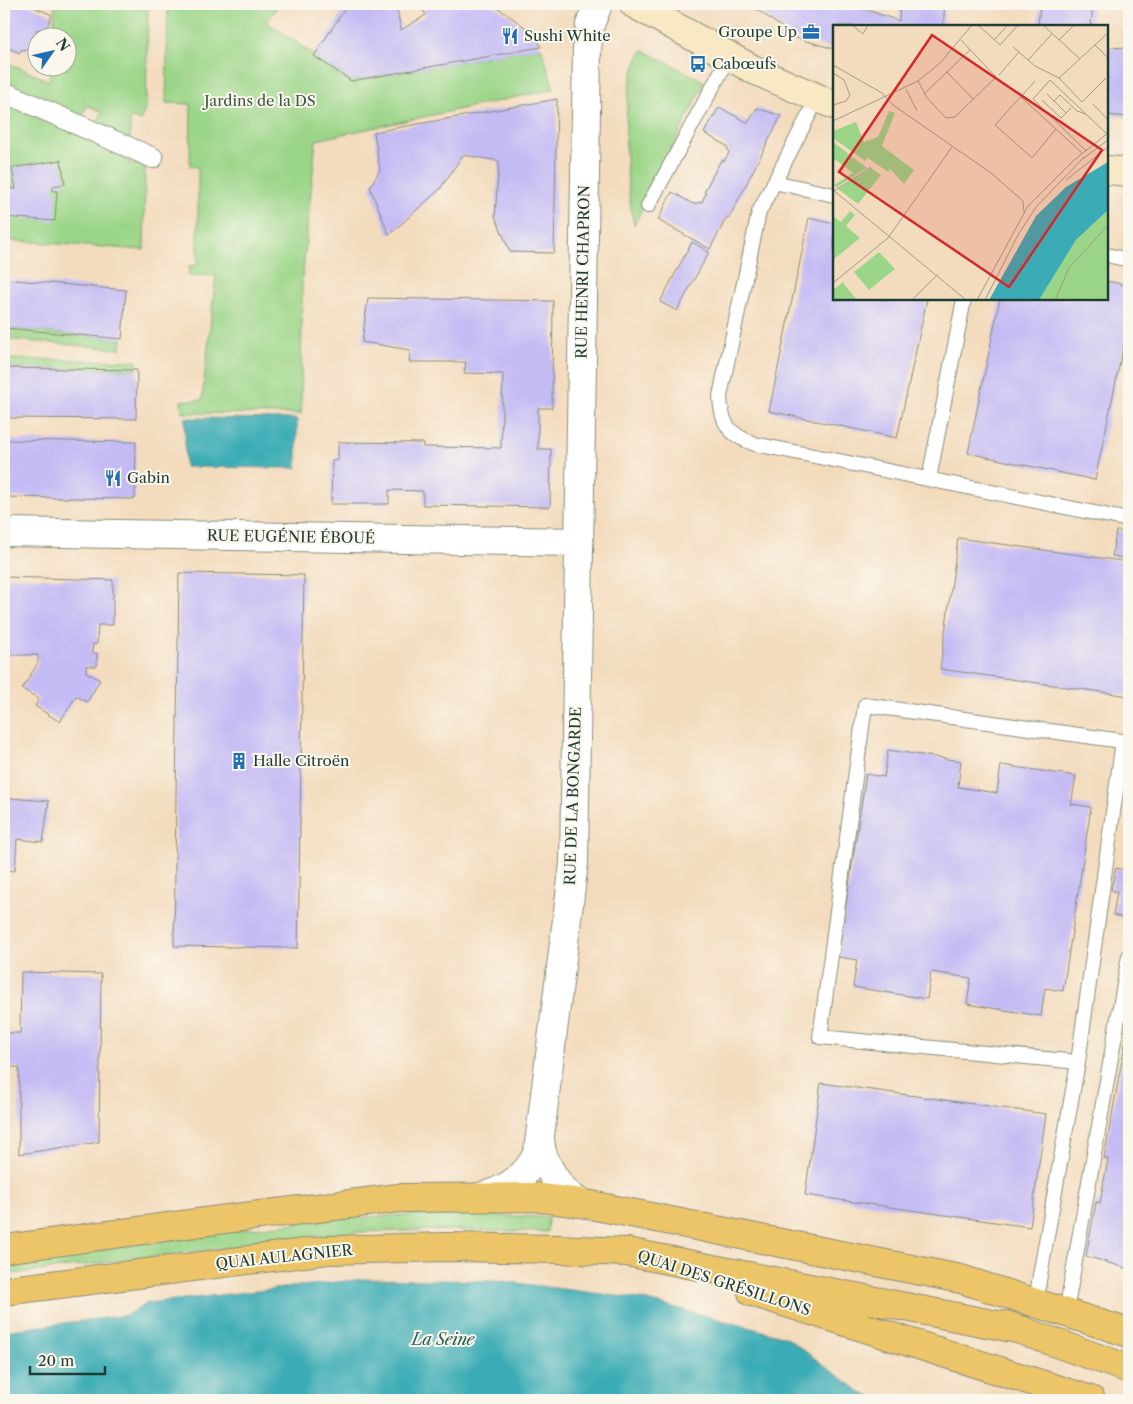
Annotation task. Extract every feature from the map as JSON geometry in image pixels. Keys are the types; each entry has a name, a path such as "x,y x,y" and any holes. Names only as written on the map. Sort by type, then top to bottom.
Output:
{"main road":[{"path":"634,4 729,57 826,102"},
{"path":"1108,170 1129,172"},
{"path":"4,1249 399,1198 534,1197 581,1203 737,1233 961,1280 1129,1333"},
{"name":"QUAI DES GRÉSILLONS","path":"737,1233 1022,1330 1129,1369"},
{"name":"QUAI AULAGNIER","path":"4,1292 327,1250 446,1247 627,1252"},
{"name":"QUAI DES GRÉSILLONS","path":"627,1252 1022,1330"},
{"name":"QUAI DES GRÉSILLONS","path":"627,1252 1091,1400"}],"street":[{"name":"RUE HENRI CHAPRON","path":"578,542 587,59 594,14"},
{"path":"4,92 153,158"},
{"name":"RUE EUGÉNIE ÉBOUÉ","path":"4,532 578,542"},
{"name":"RUE DE LA BONGARDE","path":"476,1197 500,1190 516,1180 536,1155 540,1138 574,862 578,542"},
{"name":"RUE DE LA BONGARDE","path":"540,1138 541,1149 554,1174 568,1194 581,1203"}],"lane":[{"path":"648,206 729,57"},
{"path":"826,102 774,182 759,212 720,396 720,414 729,429 741,439 755,444 1129,520"},
{"path":"774,182 833,195"},
{"path":"1108,255 1129,260"},
{"path":"929,480 964,300"},
{"path":"1037,1303 1039,1281 1078,1062 1126,742 865,705 820,1038 1078,1062"},
{"path":"1066,1312 1129,956"}],"green space":[{"path":"55,4 148,4 146,107 140,121 130,117 130,141 96,125 102,112 87,105 81,119 4,85 4,61 28,72 28,78 42,78 49,81 49,78 78,78 78,28 54,28"},
{"name":"Jardins de la DS","path":"168,4 279,4 267,22 351,81 541,47 554,89 316,140 302,282 301,414 182,413 181,401 202,400 216,275 189,276 189,266 198,265 198,167 190,166 191,104 166,103"},
{"path":"643,50 705,82 634,225 626,161 627,110 635,66"},
{"path":"4,98 130,153 129,164 145,164 144,250 4,240"},
{"path":"4,328 122,339 121,349 4,339"},
{"path":"4,359 137,361 137,370 4,368"},
{"path":"433,1214 548,1217 547,1232 452,1230 355,1232 4,1275 4,1265 164,1240 325,1220"}],"water":[{"path":"185,418 297,419 297,468 185,467"},
{"name":"La Seine","path":"364,1279 501,1281 640,1299 786,1337 859,1391 882,1400 4,1400 4,1331 126,1315 148,1303"}],"building":[{"path":"4,4 27,4 52,15 47,28 28,28 28,47 26,51 22,49 20,53 4,46"},
{"path":"348,4 396,4 401,30 426,15 419,4 492,4 535,34 541,47 351,81 314,56"},
{"name":"Groupe Up","path":"750,4 850,4 899,21 900,4 945,4 943,25 833,25 833,49 796,38"},
{"path":"1040,4 1093,4 1091,25 1038,25"},
{"path":"1108,47 1129,48 1129,117 1108,115"},
{"path":"557,99 554,253 510,252 495,216 499,161 463,155 440,189 389,235 370,187 380,170 374,132"},
{"path":"719,107 748,123 757,108 781,116 729,218 727,217 710,249 658,220 672,192 693,204 702,202 706,193 704,192 721,160 724,161 729,153 727,146 704,133"},
{"path":"61,160 65,184 53,186 53,191 57,191 55,221 4,217 4,187 16,189 12,168"},
{"path":"809,218 833,224 833,300 927,300 897,438 769,411"},
{"path":"692,242 709,252 677,311 660,302"},
{"path":"4,279 126,290 122,339 4,328"},
{"path":"1108,281 1129,286 1129,320 1095,480 968,453 1000,300 1108,300"},
{"path":"368,298 553,301 552,408 538,408 538,449 551,449 550,507 423,505 423,491 389,490 389,504 331,504 332,461 338,460 338,442 423,443 423,447 501,448 503,374 464,373 466,362 409,362 410,350 362,342"},
{"path":"4,368 137,370 136,419 4,418"},
{"path":"4,440 136,442 135,499 4,497"},
{"path":"1116,531 1127,532 1124,558 1112,556"},
{"path":"958,538 1129,562 1129,696 940,669"},
{"name":"Halle Citroën","path":"179,573 304,575 298,948 174,946"},
{"path":"4,577 113,580 113,625 98,625 97,644 93,644 92,653 97,653 97,666 86,666 86,672 100,680 87,702 76,696 60,722 35,706 39,699 22,689 38,663 38,655 4,655"},
{"path":"888,750 961,761 958,787 997,793 1001,765 1076,776 1071,804 1091,807 1063,991 1045,988 1041,1016 967,1004 971,978 931,972 927,999 853,987 857,960 838,957 866,774 884,777"},
{"path":"4,784 9,785 8,798 49,801 43,842 17,839 15,871 4,870"},
{"path":"1116,868 1129,871 1129,891 1124,918 1113,915 1117,892 1111,890"},
{"path":"21,972 101,974 99,1142 19,1154 19,1067 4,1067 4,1033 20,1033"},
{"path":"1128,1028 1129,1269 1086,1256 1096,1202 1100,1203 1108,1159 1104,1158"},
{"path":"821,1083 1046,1114 1030,1227 805,1195"}],"place":[{"name":"Groupe Up","path":"811,32"},
{"name":"Sushi White","path":"510,36"},
{"name":"Cabœufs","path":"698,64"},
{"name":"Gabin","path":"113,478"},
{"name":"Halle Citroën","path":"239,761"}]}
